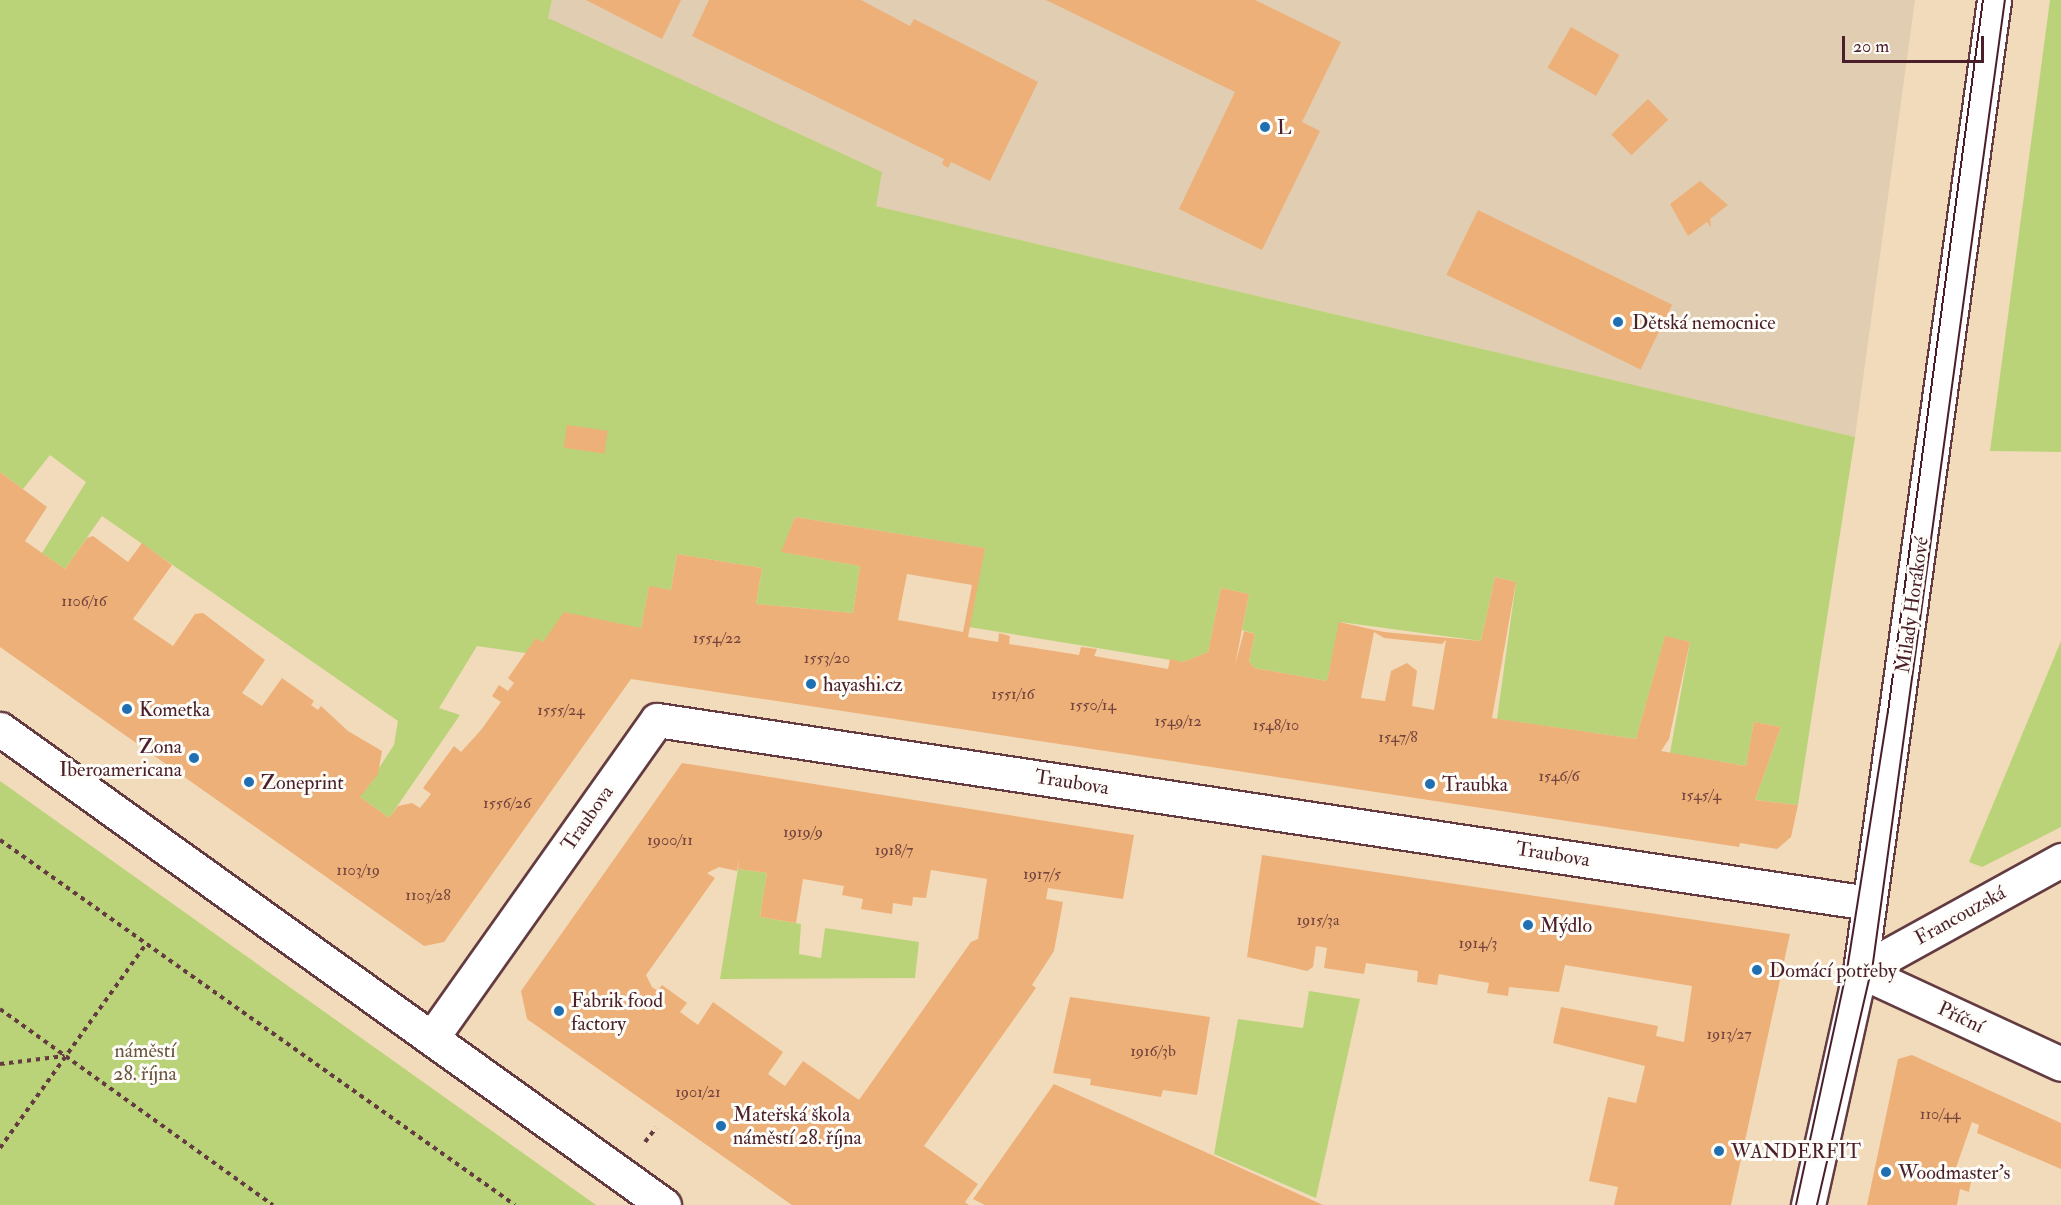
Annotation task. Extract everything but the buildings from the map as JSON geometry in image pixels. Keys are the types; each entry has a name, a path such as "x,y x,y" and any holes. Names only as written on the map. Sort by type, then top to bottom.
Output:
{"street":[{"name":"Milady Horákové","path":"1808,1205 1860,971 1994,0"},
{"name":"Traubova","path":"433,1035 657,720 1869,903"},
{"path":"0,729 433,1035 664,1205"},
{"name":"Francouzská","path":"1860,971 2061,860"},
{"name":"Příční","path":"1860,971 2061,1064"}],"path":[{"path":"0,840 515,1205"},
{"path":"0,1148 146,944"},
{"path":"0,1009 273,1205"},
{"path":"0,1064 65,1056"},
{"path":"645,1141 656,1128"}],"shaded area":[{"name":"Dětská nemocnice","path":"552,0 1915,0 1855,437 876,206 548,18"}],"green space":[{"path":"0,0 552,0 548,18 882,172 876,206 1855,437 1798,805 1755,800 1781,727 1754,722 1746,766 1670,753 1690,642 1665,637 1636,739 1497,719 1516,582 1495,577 1481,641 1340,622 1327,681 1254,668 1249,661 1255,634 1242,630 1249,594 1221,588 1208,652 1183,662 969,627 984,548 795,517 782,552 860,566 853,613 756,604 762,568 677,554 671,590 649,587 641,628 543,642 525,653 477,646 439,708 460,715 389,818 360,797 394,745 398,721 102,516 65,569 42,553 86,482 50,455 23,489 0,472"},
{"path":"2050,0 2061,0 2061,452 1990,451"},
{"path":"2061,641 2061,827 1982,867 1969,862"},
{"name":"náměstí 28. října","path":"0,781 596,1205 0,1205"},
{"path":"738,869 767,873 760,917 801,924 799,954 821,958 825,928 919,942 915,978 720,979"},
{"path":"1309,991 1360,999 1316,1198 1214,1154 1238,1019 1303,1028"}],"tram line":[{"path":"1796,1205 1847,970 1888,712 1983,0"},
{"path":"1817,1205 1873,963 2005,0"}],"place":[{"name":"L","path":"1265,127"},
{"name":"Dětská nemocnice","path":"1618,322"},
{"name":"hayashi.cz","path":"811,684"},
{"name":"Kometka","path":"127,709"},
{"name":"Zona Iberoamericana","path":"194,758"},
{"name":"Zoneprint","path":"249,782"},
{"name":"Traubka","path":"1430,784"},
{"name":"Mýdlo","path":"1528,925"},
{"name":"Domácí potřeby","path":"1757,970"},
{"name":"Fabrik food factory","path":"559,1011"},
{"name":"Mateřská škola náměstí 28. října","path":"721,1126"},
{"name":"WANDERFIT","path":"1719,1151"},
{"name":"Woodmaster's","path":"1886,1172"}]}
